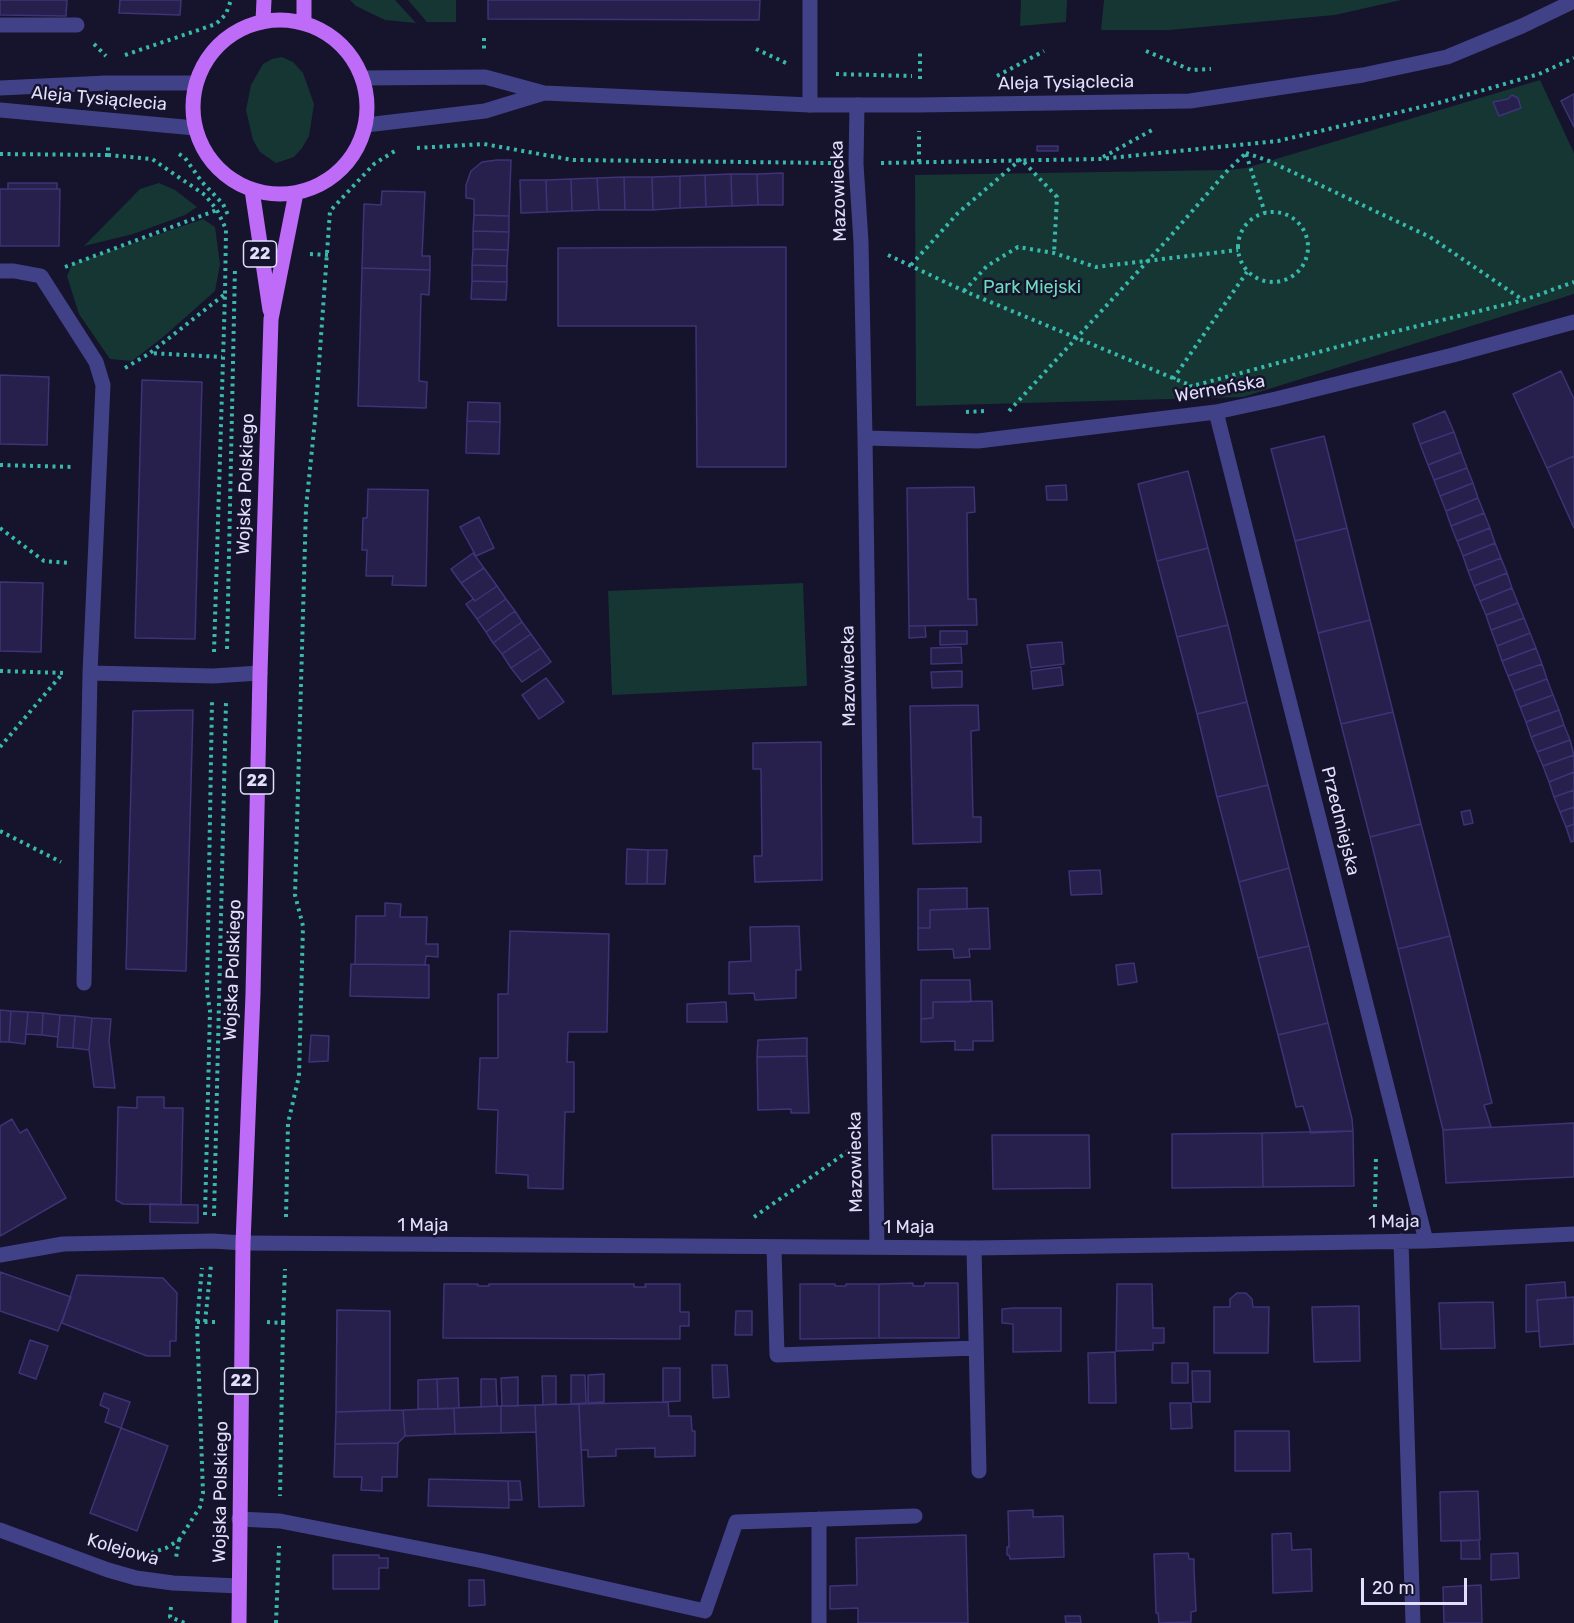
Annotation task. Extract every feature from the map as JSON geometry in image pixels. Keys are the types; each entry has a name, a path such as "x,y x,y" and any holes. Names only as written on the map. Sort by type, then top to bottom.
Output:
{"main road":[{"path":"263,21 264,0"},
{"path":"304,0 304,22"},
{"path":"263,21 304,22 330,34 350,53 363,78 368,101 366,125 353,156 328,181 296,193 273,194 252,190 226,176 207,154 195,128 192,105 196,83 210,54 233,33 263,21"},
{"name":"Wojska Polskiego","path":"252,190 271,319"},
{"name":"Wojska Polskiego","path":"239,1623 243,1243 253,994 271,319 296,193"}],"street":[{"path":"810,0 810,105"},
{"name":"Aleja Tysiąclecia","path":"363,78 485,77 544,93 810,105 1202,99 1363,75 1447,57 1522,26 1574,1"},
{"path":"0,25 77,25"},
{"name":"Aleja Tysiąclecia","path":"0,88 106,83 196,83"},
{"name":"Aleja Tysiąclecia","path":"366,125 485,111 544,93"},
{"name":"Mazowiecka","path":"857,105 856,164 861,242 865,438 877,1247"},
{"name":"Aleja Tysiąclecia","path":"0,110 195,128"},
{"path":"0,271 41,276 96,362 103,385 90,673 84,982"},
{"name":"Werneńska","path":"865,438 978,441 1216,412 1453,356 1574,322"},
{"name":"Przedmiejska","path":"1216,412 1426,1241"},
{"path":"90,673 219,676 260,673"},
{"name":"1 Maja","path":"0,1255 63,1244 209,1241 285,1244 974,1248 1426,1241 1574,1234"},
{"path":"1401,1241 1413,1623"},
{"path":"774,1248 777,1355 976,1348"},
{"path":"974,1248 979,1471"},
{"path":"239,1519 280,1521 483,1561 706,1617 736,1522 915,1516"},
{"path":"819,1520 819,1623"},
{"name":"Kolejowa","path":"0,1530 136,1578 173,1583 239,1586"}],"path":[{"path":"123,56 216,24 226,14 231,0"},
{"path":"756,49 809,73 930,77"},
{"path":"993,78 1044,51"},
{"path":"1146,51 1191,70 1213,69"},
{"path":"106,56 115,56"},
{"path":"283,1323 288,1123 299,1076 303,926 295,895 306,508 330,211 374,164 396,149 484,144 573,160 856,164 1100,159 1278,141 1463,96 1539,74 1574,58"},
{"path":"108,142 117,142"},
{"path":"173,150 185,158 202,182 223,204 229,218"},
{"path":"1246,153 1265,213"},
{"path":"963,412 1009,411 1246,153"},
{"path":"1246,153 1269,161 1430,237 1524,300"},
{"path":"108,155 152,159 205,195 217,210 226,229 222,357 209,1241 205,1322"},
{"path":"1021,159 1057,197 1054,253"},
{"path":"911,265 958,213 1021,159"},
{"path":"41,276 217,210"},
{"path":"1265,213 1286,214 1303,228 1308,238 1306,260 1292,277 1281,282 1269,283 1247,272 1238,250 1239,237 1244,226 1265,213"},
{"path":"964,291 987,266 1018,247 1054,253 1096,267 1238,250"},
{"path":"879,250 964,291 1192,386 1389,333 1524,300 1574,282"},
{"path":"178,1540 200,1507 203,1493 197,1322 209,1241 210,1011 207,992 235,264"},
{"path":"1173,379 1247,272"},
{"path":"123,370 150,353 225,294"},
{"path":"150,353 222,357"},
{"path":"0,465 99,468"},
{"path":"0,528 44,561 95,565"},
{"path":"0,671 90,673"},
{"path":"0,747 63,673"},
{"path":"0,831 86,875"},
{"path":"754,1217 850,1149"},
{"path":"1375,1207 1376,1150"},
{"path":"276,1623 280,1521"}],"green space":[{"path":"350,0 395,0 416,23 385,20 356,6"},
{"path":"408,0 456,0 456,22 427,22"},
{"path":"1021,0 1067,0 1066,22 1020,26"},
{"path":"1104,0 1401,0 1335,15 1169,30 1101,30"},
{"path":"282,57 293,62 303,73 314,104 309,136 302,148 294,157 276,163 260,152 253,140 246,110 251,85 263,64"},
{"name":"Park Miejski","path":"1540,80 1574,153 1574,294 1243,397 916,406 915,175 1246,168"},
{"path":"159,183 175,190 197,207 185,215 133,234 84,246 140,189"},
{"path":"203,219 215,227 220,264 215,291 132,361 110,359 79,314 67,276 72,264"},
{"path":"803,583 807,686 612,695 608,591"}],"building":[{"path":"0,0 67,0 66,16 0,15"},
{"path":"120,0 181,0 180,15 119,13"},
{"path":"488,0 760,0 759,20 488,19"},
{"path":"1574,94 1574,127 1561,101"},
{"path":"1512,95 1518,98 1521,108 1499,116 1493,102 1508,99"},
{"path":"1037,146 1058,146 1058,151 1037,151"},
{"path":"511,160 509,216 474,215 474,199 466,198 466,185 471,171 482,162"},
{"path":"783,173 783,205 758,205 757,174"},
{"path":"731,174 757,174 758,205 732,206"},
{"path":"731,174 732,206 706,207 705,175"},
{"path":"705,175 706,207 680,208 680,176"},
{"path":"680,176 680,208 653,210 652,177"},
{"path":"624,177 625,210 599,210 597,178"},
{"path":"624,177 652,177 653,210 625,210"},
{"path":"597,178 599,210 572,211 571,179"},
{"path":"571,179 572,211 547,212 546,180"},
{"path":"520,180 546,180 547,212 521,213"},
{"path":"8,183 57,183 57,189 8,189"},
{"path":"0,189 60,189 59,246 0,246"},
{"path":"382,191 425,192 422,256 430,256 430,270 362,268 364,204 381,205"},
{"path":"474,215 509,216 509,232 473,231"},
{"path":"473,231 509,232 508,250 473,249"},
{"path":"786,247 786,467 697,467 696,326 558,326 558,248"},
{"path":"473,249 508,250 507,266 472,265"},
{"path":"472,265 507,266 507,282 472,281"},
{"path":"362,268 430,270 429,295 421,294 419,381 427,382 426,408 358,406"},
{"path":"472,281 507,282 506,300 471,299"},
{"path":"1561,371 1574,399 1574,456 1547,468 1513,394"},
{"path":"0,375 49,377 47,445 0,444"},
{"path":"142,380 202,382 195,639 135,638"},
{"path":"468,402 500,403 500,422 467,421"},
{"path":"1445,411 1454,432 1420,444 1413,424"},
{"path":"467,421 500,422 499,454 466,453"},
{"path":"1454,432 1461,452 1428,465 1420,444"},
{"path":"1324,436 1347,528 1295,541 1271,449"},
{"path":"1461,452 1467,468 1434,480 1428,465"},
{"path":"1574,456 1574,528 1547,468"},
{"path":"1467,468 1473,483 1440,496 1434,480"},
{"path":"1188,471 1208,548 1157,561 1138,484"},
{"path":"1473,483 1478,498 1446,511 1440,496"},
{"path":"1066,485 1067,500 1047,500 1046,486"},
{"path":"974,487 975,512 967,513 968,599 976,599 977,625 909,626 907,488"},
{"path":"368,489 428,490 426,586 392,585 393,576 366,576 367,550 362,550 363,518 367,518"},
{"path":"1478,498 1484,513 1451,526 1446,511"},
{"path":"1484,513 1490,528 1457,541 1451,526"},
{"path":"479,517 494,548 476,556 460,527"},
{"path":"1347,528 1370,620 1318,633 1295,541"},
{"path":"1490,528 1495,543 1463,556 1457,541"},
{"path":"1495,543 1501,558 1468,571 1463,556"},
{"path":"1208,548 1228,625 1177,637 1157,561"},
{"path":"473,553 484,568 461,583 451,569"},
{"path":"1501,558 1507,573 1474,586 1468,571"},
{"path":"484,568 497,586 475,601 461,583"},
{"path":"1507,573 1512,588 1480,601 1474,586"},
{"path":"0,582 43,583 41,652 0,651"},
{"path":"497,586 506,599 477,619 466,604 473,599 475,601"},
{"path":"1512,588 1518,603 1486,615 1480,601"},
{"path":"506,599 515,611 486,632 477,619"},
{"path":"1518,603 1524,618 1491,630 1486,615"},
{"path":"515,611 522,622 493,643 486,632"},
{"path":"1524,618 1530,633 1497,646 1491,630"},
{"path":"1370,620 1393,712 1341,724 1318,633"},
{"path":"522,622 531,634 502,654 493,643"},
{"path":"1228,625 1247,702 1197,714 1177,637"},
{"path":"909,626 925,626 926,637 909,638"},
{"path":"940,631 967,631 967,644 940,645"},
{"path":"1530,633 1536,648 1502,661 1497,646"},
{"path":"531,634 541,648 511,668 502,654"},
{"path":"1062,642 1064,664 1031,668 1027,645"},
{"path":"961,647 962,663 931,664 931,648"},
{"path":"541,648 551,662 522,682 511,668"},
{"path":"1536,648 1542,664 1508,676 1502,661"},
{"path":"1542,664 1547,679 1514,691 1508,676"},
{"path":"1061,667 1063,685 1033,689 1031,671"},
{"path":"962,671 962,687 932,688 931,672"},
{"path":"546,678 564,702 539,719 522,695"},
{"path":"1547,679 1553,695 1520,707 1514,691"},
{"path":"1553,695 1559,710 1526,722 1520,707"},
{"path":"1247,702 1268,785 1217,797 1197,714"},
{"path":"978,705 979,730 971,731 973,817 981,817 981,842 913,844 910,706"},
{"path":"193,710 186,971 126,969 133,711"},
{"path":"1559,710 1564,725 1531,737 1526,722"},
{"path":"1393,712 1421,824 1370,837 1341,724"},
{"path":"1564,725 1570,740 1537,752 1531,737"},
{"path":"1570,740 1574,755 1543,766 1537,752"},
{"path":"821,742 822,880 755,882 754,856 762,856 761,769 753,769 753,743"},
{"path":"1574,755 1574,772 1549,782 1543,766"},
{"path":"1574,772 1574,790 1554,797 1549,782"},
{"path":"1268,785 1289,868 1239,882 1217,797"},
{"path":"1574,790 1574,807 1560,812 1554,797"},
{"path":"1574,807 1574,824 1566,827 1560,812"},
{"path":"1470,810 1473,823 1464,825 1461,812"},
{"path":"1421,824 1450,936 1398,949 1370,837"},
{"path":"1574,824 1574,841 1571,842 1566,827"},
{"path":"627,849 648,850 647,884 626,884"},
{"path":"648,850 667,850 665,884 647,884"},
{"path":"1289,868 1309,946 1258,958 1239,882"},
{"path":"1100,870 1102,894 1071,895 1069,871"},
{"path":"967,888 967,909 930,910 930,928 918,928 918,889"},
{"path":"385,903 401,904 400,917 427,917 426,944 438,944 438,957 426,956 425,965 355,964 356,916 385,916"},
{"path":"988,908 990,949 969,949 970,957 954,958 953,949 918,950 918,928 930,928 930,910"},
{"path":"799,926 801,970 796,970 796,998 755,1000 754,993 729,994 729,962 751,961 750,927"},
{"path":"510,931 609,934 607,1032 568,1032 567,1062 574,1062 574,1112 565,1112 563,1189 528,1188 528,1175 496,1173 498,1110 478,1109 480,1058 498,1058 498,994 508,994"},
{"path":"1450,936 1492,1103 1484,1105 1491,1127 1443,1130 1398,949"},
{"path":"1309,946 1328,1023 1278,1035 1258,958"},
{"path":"1134,963 1137,982 1118,985 1116,965"},
{"path":"351,964 429,965 429,998 350,996"},
{"path":"921,980 970,980 971,1002 933,1002 933,1018 921,1019"},
{"path":"992,1001 993,1041 973,1041 973,1050 955,1050 955,1041 921,1042 921,1019 933,1018 933,1002"},
{"path":"726,1002 727,1022 687,1022 687,1004"},
{"path":"0,1010 11,1011 9,1042 0,1042"},
{"path":"11,1011 28,1012 25,1044 9,1042"},
{"path":"28,1012 43,1013 42,1035 26,1034"},
{"path":"43,1013 60,1015 58,1037 42,1035"},
{"path":"60,1015 75,1016 73,1048 57,1047"},
{"path":"75,1016 92,1018 89,1050 73,1048"},
{"path":"92,1018 111,1019 109,1041 115,1088 94,1087 89,1050"},
{"path":"1328,1023 1353,1131 1311,1133 1303,1106 1296,1107 1278,1035"},
{"path":"311,1035 329,1036 328,1061 309,1062"},
{"path":"807,1038 807,1056 757,1057 758,1040"},
{"path":"807,1056 809,1113 791,1113 791,1109 758,1110 757,1057"},
{"path":"137,1097 164,1097 164,1108 183,1108 181,1205 123,1204 116,1200 118,1107 137,1108"},
{"path":"12,1119 20,1133 27,1129 66,1198 0,1236 0,1126"},
{"path":"1574,1123 1574,1177 1446,1183 1443,1130"},
{"path":"1353,1131 1354,1186 1263,1187 1262,1133"},
{"path":"1262,1133 1263,1187 1172,1188 1172,1134"},
{"path":"992,1135 1089,1135 1090,1188 993,1189"},
{"path":"150,1204 198,1205 198,1223 150,1222"},
{"path":"0,1272 71,1297 58,1331 0,1311"},
{"path":"77,1275 163,1278 177,1293 176,1341 170,1341 170,1356 147,1356 62,1323"},
{"path":"1565,1282 1566,1298 1537,1300 1539,1331 1526,1332 1526,1285"},
{"path":"913,1283 913,1286 924,1286 925,1283 958,1283 959,1338 879,1338 879,1284"},
{"path":"444,1284 489,1286 489,1284 634,1284 634,1287 646,1287 645,1284 680,1284 680,1312 689,1312 689,1326 680,1326 680,1339 443,1338"},
{"path":"800,1284 846,1286 846,1284 879,1284 879,1338 800,1339"},
{"path":"1117,1284 1152,1284 1153,1328 1164,1328 1164,1343 1153,1343 1153,1350 1116,1351"},
{"path":"1237,1293 1246,1293 1252,1299 1253,1307 1269,1307 1268,1353 1214,1353 1214,1307 1230,1307 1230,1299"},
{"path":"1574,1297 1574,1344 1540,1347 1537,1300"},
{"path":"1493,1302 1495,1348 1441,1349 1439,1303"},
{"path":"1359,1306 1360,1361 1314,1362 1312,1307"},
{"path":"1061,1308 1061,1351 1013,1352 1013,1324 1002,1323 1002,1309"},
{"path":"337,1310 390,1311 390,1410 336,1412"},
{"path":"736,1311 752,1311 752,1335 735,1335"},
{"path":"30,1340 48,1346 36,1379 19,1373"},
{"path":"1115,1352 1116,1403 1089,1403 1088,1353"},
{"path":"1172,1363 1188,1363 1188,1383 1172,1383"},
{"path":"712,1365 727,1365 729,1397 713,1398"},
{"path":"663,1368 680,1368 680,1401 663,1402"},
{"path":"1192,1371 1210,1371 1210,1402 1193,1402"},
{"path":"604,1374 604,1402 588,1403 588,1375"},
{"path":"571,1375 585,1375 586,1403 571,1404"},
{"path":"542,1376 556,1376 556,1404 543,1405"},
{"path":"518,1377 518,1406 502,1406 501,1378"},
{"path":"458,1378 459,1408 438,1409 437,1379"},
{"path":"437,1379 438,1409 418,1409 418,1380"},
{"path":"481,1379 496,1379 497,1406 481,1407"},
{"path":"104,1393 130,1402 121,1428 105,1422 109,1409 100,1405"},
{"path":"668,1402 669,1416 691,1416 692,1431 695,1431 695,1456 655,1457 655,1448 616,1449 616,1456 588,1457 588,1450 581,1450 579,1404"},
{"path":"1170,1403 1191,1403 1192,1428 1171,1429"},
{"path":"579,1404 584,1506 539,1507 535,1405"},
{"path":"535,1405 536,1432 501,1433 501,1406"},
{"path":"501,1406 501,1433 455,1434 454,1408"},
{"path":"454,1408 455,1434 405,1436 403,1410"},
{"path":"403,1410 405,1436 398,1443 335,1444 336,1412"},
{"path":"121,1428 168,1446 137,1531 90,1513"},
{"path":"1235,1431 1289,1431 1290,1471 1235,1471"},
{"path":"398,1443 397,1477 382,1477 382,1491 361,1490 362,1477 334,1477 335,1444"},
{"path":"429,1479 508,1481 509,1508 428,1506"},
{"path":"508,1481 520,1481 522,1500 509,1500"},
{"path":"1478,1491 1480,1540 1441,1541 1440,1492"},
{"path":"1033,1510 1033,1517 1063,1516 1064,1557 1010,1559 1007,1555 1007,1547 1009,1547 1008,1511"},
{"path":"1291,1533 1292,1550 1311,1549 1312,1591 1273,1593 1272,1534"},
{"path":"966,1535 968,1623 858,1623 858,1608 830,1609 830,1586 857,1585 856,1538"},
{"path":"1479,1540 1480,1559 1461,1559 1461,1541"},
{"path":"1188,1553 1189,1559 1194,1559 1196,1611 1191,1612 1191,1622 1159,1623 1158,1613 1156,1613 1154,1554"},
{"path":"1518,1553 1519,1578 1491,1580 1491,1554"},
{"path":"333,1555 379,1555 379,1558 388,1558 388,1568 379,1568 379,1589 333,1589"},
{"path":"469,1580 484,1580 485,1605 469,1606"},
{"path":"1481,1585 1482,1623 1444,1623 1443,1587"},
{"path":"1065,1616 1080,1616 1081,1623 1066,1623"}]}
